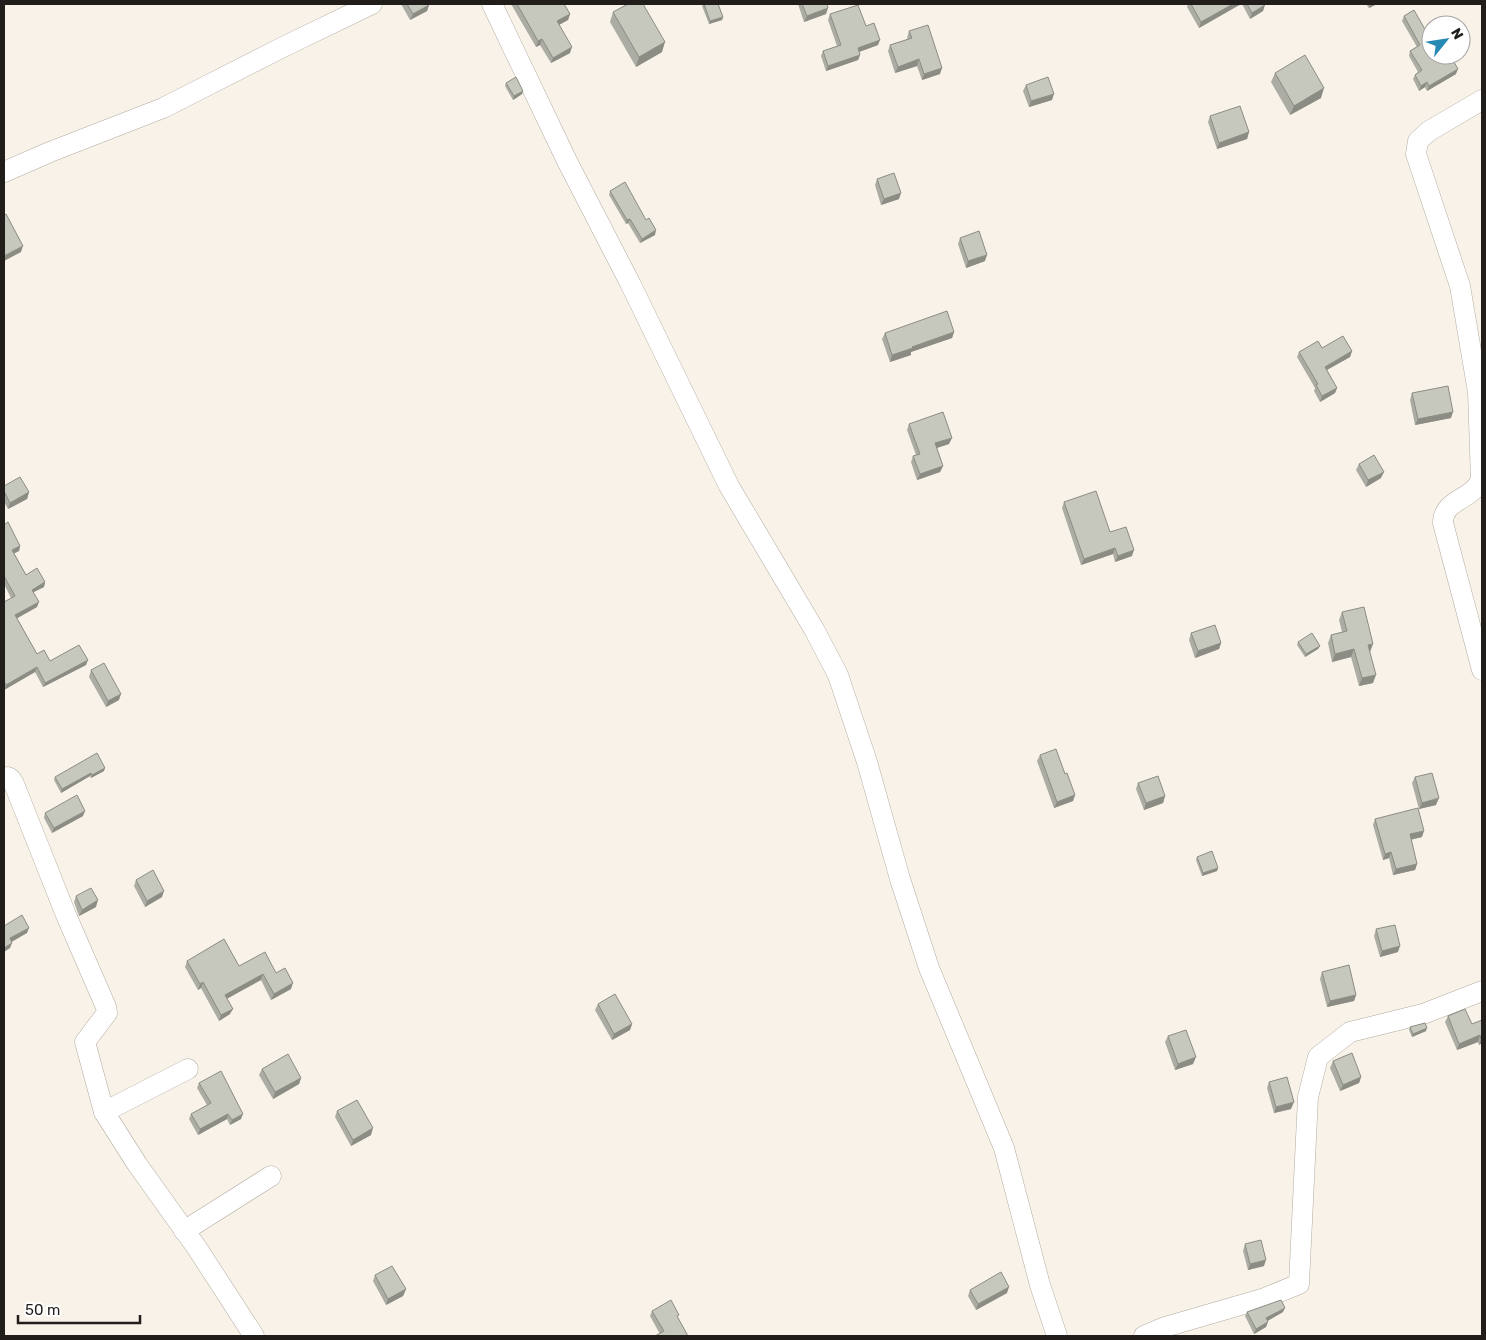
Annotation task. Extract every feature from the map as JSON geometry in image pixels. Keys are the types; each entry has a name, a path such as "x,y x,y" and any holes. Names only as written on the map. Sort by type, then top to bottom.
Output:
{"street":[{"path":"4,172 163,108 372,4"},
{"path":"492,4 567,161 630,283 729,486 814,631 838,676 867,762 900,879 928,968 1004,1148 1040,1285 1057,1336"},
{"path":"1482,100 1429,132 1418,141 1416,154 1460,286 1478,392 1482,480 1477,489 1447,508 1443,515 1443,523 1482,670"},
{"path":"4,779 8,777 14,784 66,915 106,1007 107,1013 85,1042 104,1112 136,1164 197,1248 254,1336"},
{"path":"1144,1336 1165,1327 1265,1298 1300,1284 1308,1097 1318,1056 1350,1032 1423,1014 1482,991"},
{"path":"104,1112 188,1069"},
{"path":"184,1232 271,1176"}],"building":[{"path":"407,4 428,4 429,5 413,14"},
{"path":"517,4 564,4 570,14 557,21 572,47 553,58 542,39 538,41"},
{"path":"628,4 643,4 665,42 639,57 613,12"},
{"path":"704,4 718,4 723,17 710,21"},
{"path":"802,4 827,4 828,8 807,16"},
{"path":"1191,4 1233,4 1201,22"},
{"path":"1247,4 1264,4 1265,5 1252,13"},
{"path":"858,5 866,26 874,23 880,40 858,48 860,55 828,66 823,51 841,45 830,14"},
{"path":"1414,10 1421,22 1421,65 1456,65 1458,69 1429,86 1427,82 1421,86 1415,75 1422,70 1410,51 1420,45 1404,16"},
{"path":"928,25 942,68 924,74 919,59 898,67 890,45 912,38 909,31"},
{"path":"1305,55 1324,88 1294,106 1275,73"},
{"path":"516,77 523,91 514,96 506,83"},
{"path":"1048,77 1054,94 1031,101 1026,85"},
{"path":"1240,106 1249,132 1219,143 1210,116"},
{"path":"894,173 901,193 884,199 877,179"},
{"path":"625,182 646,220 649,218 656,230 642,239 630,219 627,220 610,191"},
{"path":"6,214 23,246 4,256 4,215"},
{"path":"979,231 987,255 968,261 960,238"},
{"path":"947,311 954,332 892,355 885,333"},
{"path":"1343,336 1352,351 1325,367 1337,388 1322,396 1316,385 1318,384 1299,352 1318,341 1322,348"},
{"path":"1448,386 1453,412 1418,419 1412,393"},
{"path":"943,412 952,438 935,443 943,466 920,474 913,456 920,454 909,424"},
{"path":"1374,455 1384,472 1368,480 1359,464"},
{"path":"20,477 29,492 10,503 4,491 4,486"},
{"path":"1096,491 1110,532 1126,527 1134,550 1118,556 1115,548 1084,559 1064,502"},
{"path":"8,522 20,546 12,550 26,575 37,568 45,582 32,590 39,602 15,615 37,654 44,650 50,661 79,645 88,660 45,683 37,667 6,685 4,681 4,602 15,596 4,576 4,525"},
{"path":"1364,607 1373,644 1368,645 1376,675 1362,678 1354,649 1335,654 1331,635 1347,631 1342,612"},
{"path":"1215,625 1221,643 1198,651 1191,633"},
{"path":"1312,633 1320,646 1306,654 1298,642"},
{"path":"104,663 121,694 108,701 91,670"},
{"path":"1056,749 1075,795 1057,802 1040,755"},
{"path":"97,753 105,768 92,775 91,773 62,789 55,777"},
{"path":"1432,773 1439,798 1422,803 1415,777"},
{"path":"1158,776 1165,796 1146,803 1138,783"},
{"path":"77,795 85,811 54,828 45,813"},
{"path":"1418,808 1424,831 1410,834 1417,864 1396,869 1391,852 1385,854 1375,819"},
{"path":"1212,851 1218,868 1203,873 1197,857"},
{"path":"153,870 164,891 147,901 136,880"},
{"path":"91,888 98,900 82,910 76,896"},
{"path":"22,915 29,928 10,938 12,943 4,948 4,926"},
{"path":"1395,925 1400,946 1382,951 1376,929"},
{"path":"224,939 239,966 265,952 276,973 285,968 293,983 274,994 263,974 225,995 233,1009 221,1015 203,982 200,984 187,961"},
{"path":"1349,965 1356,995 1330,1001 1322,972"},
{"path":"615,994 632,1024 614,1034 598,1004"},
{"path":"1465,1009 1472,1024 1482,1020 1482,1038 1480,1035 1459,1044 1448,1016"},
{"path":"1425,1023 1427,1028 1413,1034 1410,1027"},
{"path":"1186,1030 1196,1057 1178,1064 1168,1036"},
{"path":"1352,1053 1361,1077 1343,1085 1333,1061"},
{"path":"288,1054 301,1078 275,1092 262,1069"},
{"path":"221,1071 243,1114 232,1120 228,1114 200,1129 191,1114 211,1103 199,1083"},
{"path":"1287,1077 1294,1102 1276,1107 1269,1082"},
{"path":"357,1100 373,1128 353,1140 337,1111"},
{"path":"1261,1240 1266,1260 1250,1264 1245,1244"},
{"path":"392,1266 406,1289 388,1299 375,1275"},
{"path":"1001,1272 1009,1287 978,1304 970,1290"},
{"path":"671,1300 688,1336 655,1336 664,1331 652,1311"},
{"path":"1281,1300 1285,1308 1266,1318 1268,1322 1256,1329 1247,1312"}]}
